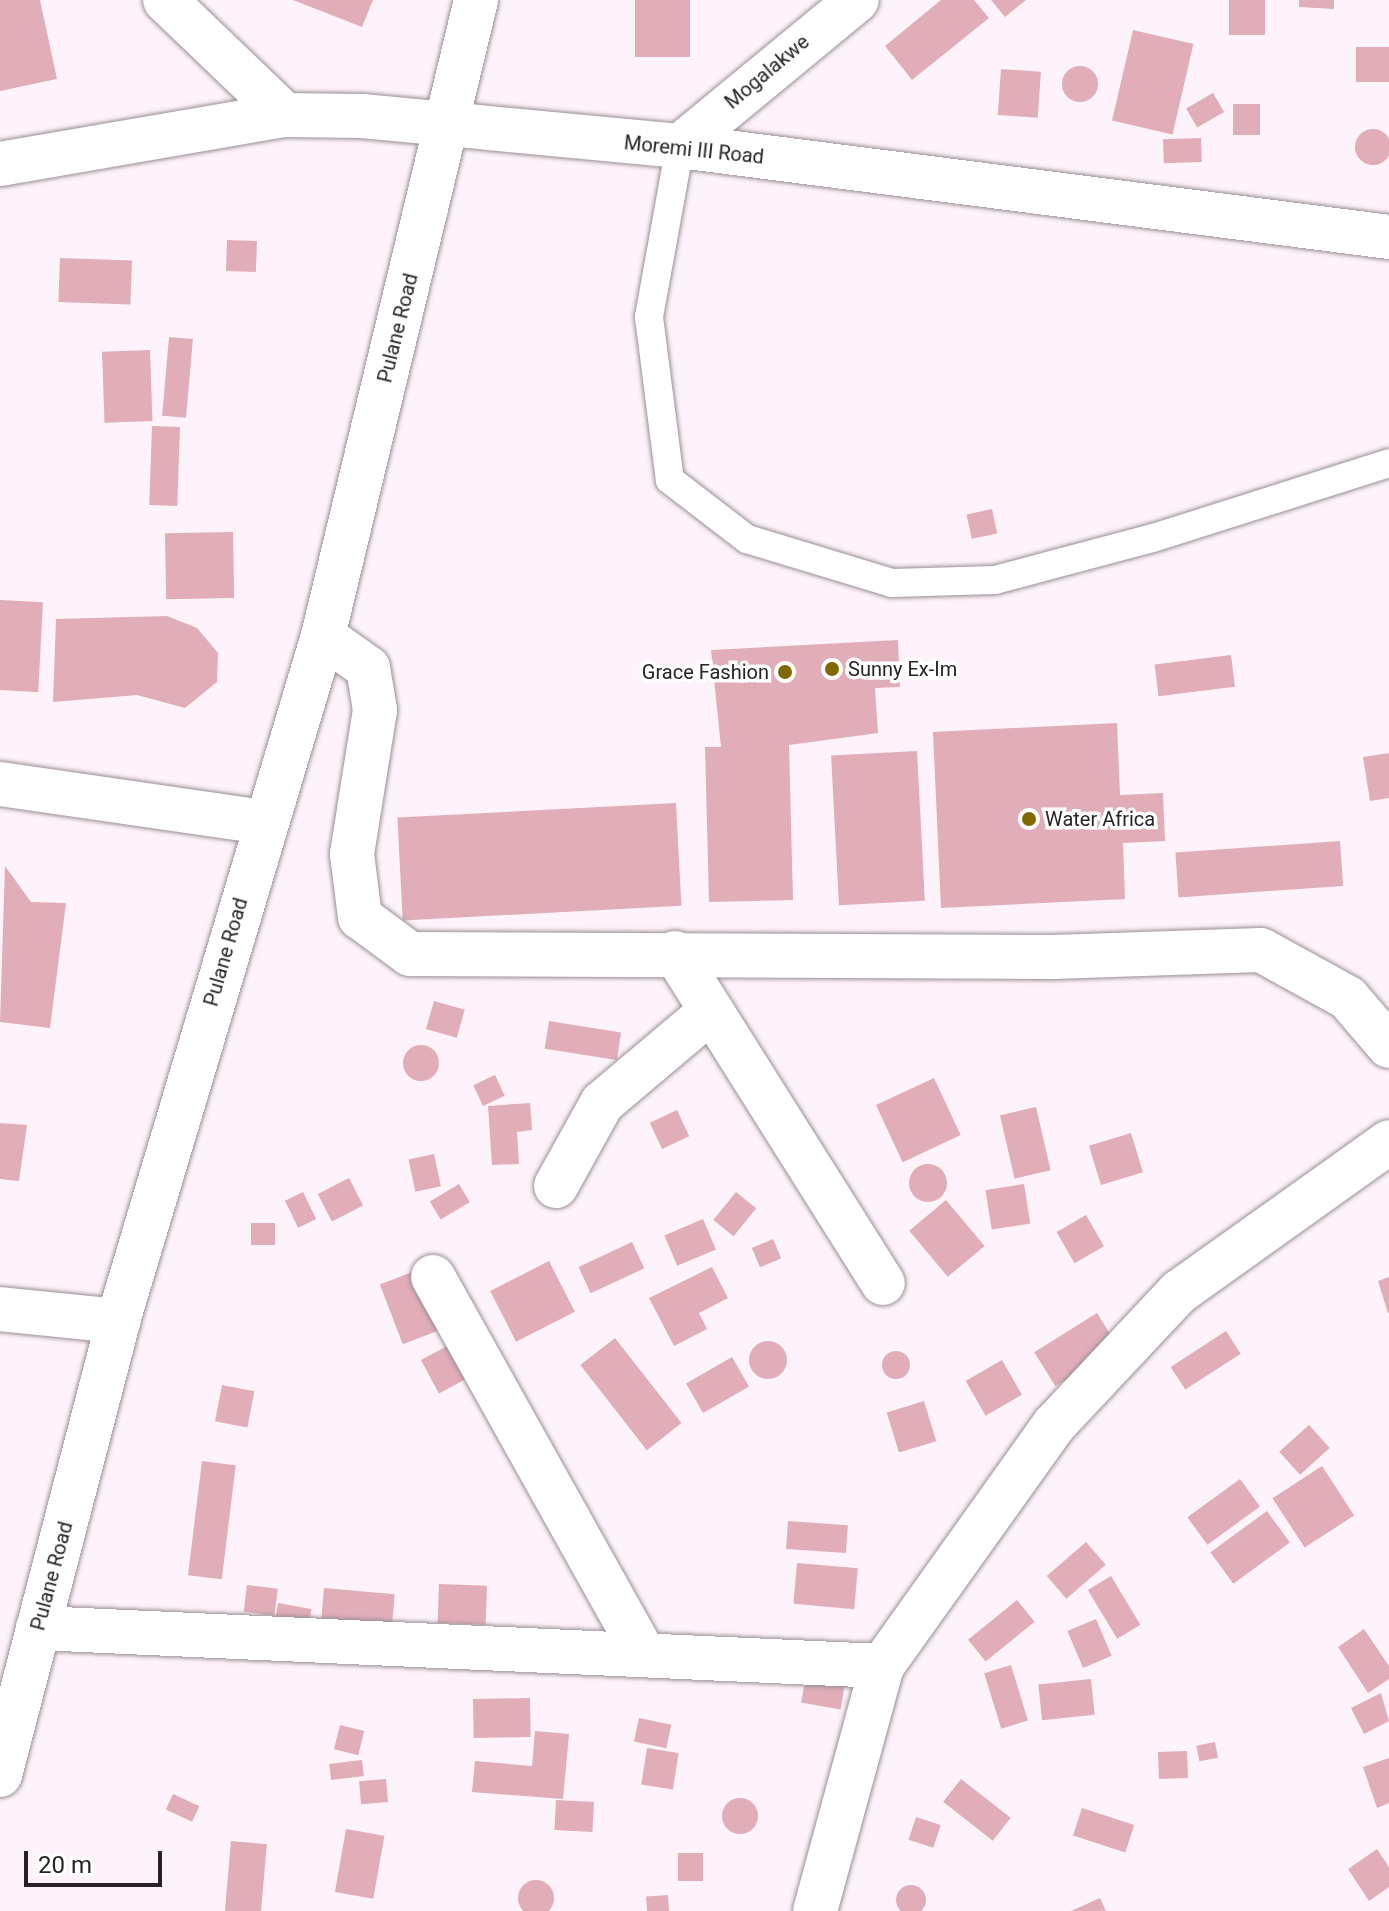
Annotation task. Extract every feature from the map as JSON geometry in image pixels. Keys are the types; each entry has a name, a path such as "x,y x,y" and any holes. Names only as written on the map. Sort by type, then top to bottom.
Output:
{"street":[{"path":"165,0 285,115"},
{"name":"Pulane Road","path":"0,1775 118,1321 264,822 323,636 476,0"},
{"name":"Mogalakwe","path":"680,146 857,0"},
{"name":"Moremi III Road","path":"0,164 285,115 362,116 447,128 680,146 1389,237"},
{"path":"323,636 368,668 375,710 352,854 360,917 410,954 475,959 675,953 1053,957 1261,950 1348,998 1389,1046"},
{"path":"0,784 264,822"},
{"path":"675,953 883,1283"},
{"path":"556,1186 602,1103 711,1011"},
{"path":"815,1911 882,1666 1054,1425 1179,1292 1389,1142"},
{"path":"433,1277 644,1655"},
{"path":"0,1309 118,1321"},
{"path":"38,1628 882,1666"}],"lane":[{"path":"680,146 649,317 670,480 747,539 892,583 995,580 1153,538 1389,463"}],"building":[{"path":"0,0 40,0 57,79 0,91"},
{"path":"293,0 373,0 362,27"},
{"path":"635,0 690,0 690,57 635,57"},
{"path":"941,0 974,0 989,18 912,80 885,46"},
{"path":"991,0 1026,0 1005,17"},
{"path":"1229,0 1265,0 1265,35 1229,35"},
{"path":"1299,0 1334,0 1334,9 1299,7"},
{"path":"1133,30 1193,44 1172,135 1112,121"},
{"path":"1356,47 1389,47 1389,82 1356,82"},
{"path":"1080,66 1093,71 1098,84 1093,97 1080,102 1067,97 1062,84 1067,71"},
{"path":"1001,69 1041,72 1038,118 998,115"},
{"path":"1213,93 1224,112 1197,128 1186,108"},
{"path":"1233,104 1260,104 1260,135 1233,135"},
{"path":"1373,129 1386,134 1391,147 1386,160 1373,165 1360,160 1355,147 1360,134"},
{"path":"1201,138 1202,162 1164,163 1163,139"},
{"path":"227,240 257,241 256,272 226,271"},
{"path":"60,258 132,261 130,304 58,302"},
{"path":"169,337 193,339 186,418 162,416"},
{"path":"150,350 152,421 105,423 102,352"},
{"path":"152,426 180,427 177,506 149,505"},
{"path":"992,509 997,533 972,539 967,514"},
{"path":"233,532 234,598 166,599 165,533"},
{"path":"0,600 43,602 38,692 0,690"},
{"path":"167,616 197,628 218,653 217,682 185,708 137,695 53,702 56,619"},
{"path":"898,640 900,687 875,688 878,733 789,745 793,900 709,902 705,747 721,747 711,650"},
{"path":"1231,655 1235,687 1158,696 1155,664"},
{"name":"Water Africa","path":"1117,723 1120,795 1163,793 1165,841 1123,843 1125,899 941,908 933,732"},
{"path":"917,751 925,901 839,905 831,756"},
{"path":"1389,753 1389,798 1370,801 1363,757"},
{"path":"676,803 681,906 403,920 397,818"},
{"path":"1340,841 1343,886 1179,897 1175,853"},
{"path":"5,866 31,902 66,903 50,1028 0,1022"},
{"path":"434,1001 465,1010 457,1038 426,1029"},
{"path":"549,1021 621,1032 617,1060 545,1049"},
{"path":"421,1045 433,1051 439,1063 433,1075 421,1081 409,1075 403,1063 409,1051"},
{"path":"495,1075 505,1096 483,1106 473,1085"},
{"path":"934,1078 961,1135 903,1162 876,1105"},
{"path":"530,1103 532,1130 517,1132 519,1164 492,1165 488,1106"},
{"path":"1036,1107 1051,1170 1015,1179 1000,1115"},
{"path":"677,1110 689,1136 662,1149 650,1123"},
{"path":"0,1123 27,1125 19,1181 0,1179"},
{"path":"1131,1133 1143,1172 1101,1185 1089,1146"},
{"path":"434,1154 441,1186 415,1192 409,1159"},
{"path":"928,1164 941,1170 947,1183 941,1196 928,1202 915,1196 909,1183 915,1170"},
{"path":"349,1178 363,1206 332,1222 318,1194"},
{"path":"459,1184 470,1202 441,1220 430,1202"},
{"path":"1024,1184 1030,1224 992,1230 985,1190"},
{"path":"303,1192 316,1219 298,1228 285,1201"},
{"path":"736,1192 756,1208 734,1236 713,1220"},
{"path":"946,1200 985,1246 948,1277 909,1231"},
{"path":"1086,1215 1104,1246 1075,1263 1057,1232"},
{"path":"703,1219 716,1249 677,1266 664,1235"},
{"path":"251,1223 275,1223 275,1245 251,1245"},
{"path":"773,1239 781,1258 760,1267 752,1248"},
{"path":"632,1242 644,1268 591,1293 579,1267"},
{"path":"549,1261 575,1312 516,1342 490,1291"},
{"path":"712,1267 728,1298 699,1313 707,1329 674,1346 649,1298"},
{"path":"420,1269 443,1329 403,1344 380,1284"},
{"path":"1389,1277 1389,1313 1388,1313 1378,1281"},
{"path":"1097,1313 1118,1347 1055,1386 1034,1352"},
{"path":"1226,1331 1241,1354 1185,1390 1171,1367"},
{"path":"615,1338 681,1423 647,1450 580,1365"},
{"path":"768,1341 781,1347 787,1360 781,1373 768,1379 755,1373 749,1360 755,1347"},
{"path":"451,1344 469,1378 439,1394 421,1360"},
{"path":"896,1351 906,1355 910,1365 906,1375 896,1379 886,1375 882,1365 886,1355"},
{"path":"732,1357 749,1386 703,1413 686,1384"},
{"path":"1002,1360 1022,1395 986,1416 966,1381"},
{"path":"222,1385 254,1391 247,1428 215,1421"},
{"path":"924,1401 936,1441 899,1453 887,1412"},
{"path":"1309,1425 1330,1448 1300,1475 1279,1452"},
{"path":"202,1461 236,1465 222,1579 188,1575"},
{"path":"1322,1466 1354,1515 1305,1548 1273,1498"},
{"path":"1240,1479 1260,1507 1207,1545 1187,1517"},
{"path":"1267,1511 1290,1543 1233,1584 1210,1552"},
{"path":"788,1521 848,1525 846,1553 786,1549"},
{"path":"1086,1542 1106,1565 1066,1599 1047,1576"},
{"path":"797,1563 858,1568 854,1609 793,1604"},
{"path":"1111,1576 1140,1625 1117,1639 1088,1590"},
{"path":"439,1584 487,1586 486,1625 438,1623"},
{"path":"247,1585 278,1589 274,1616 244,1612"},
{"path":"324,1588 395,1594 391,1632 321,1626"},
{"path":"1017,1600 1035,1622 986,1661 968,1640"},
{"path":"278,1603 311,1609 307,1634 274,1628"},
{"path":"1096,1619 1112,1656 1083,1668 1067,1631"},
{"path":"1364,1629 1389,1666 1389,1679 1368,1693 1338,1647"},
{"path":"1011,1665 1028,1720 1001,1729 984,1673"},
{"path":"806,1675 845,1682 841,1710 801,1703"},
{"path":"1091,1679 1095,1715 1042,1720 1038,1685"},
{"path":"1381,1693 1389,1721 1364,1734 1351,1708"},
{"path":"530,1698 531,1737 474,1738 473,1699"},
{"path":"639,1718 671,1725 666,1748 634,1741"},
{"path":"340,1725 364,1731 358,1755 334,1749"},
{"path":"535,1731 569,1734 563,1799 472,1792 475,1761 532,1766"},
{"path":"1215,1742 1218,1758 1199,1761 1196,1746"},
{"path":"647,1748 679,1753 673,1790 641,1785"},
{"path":"1187,1751 1188,1778 1159,1779 1158,1752"},
{"path":"1389,1758 1389,1803 1377,1808 1363,1767"},
{"path":"362,1760 364,1776 331,1780 329,1764"},
{"path":"386,1779 388,1802 361,1804 359,1781"},
{"path":"961,1779 1011,1818 993,1841 943,1802"},
{"path":"173,1794 199,1806 192,1822 166,1809"},
{"path":"740,1798 752,1804 758,1816 752,1828 740,1834 728,1828 722,1816 728,1804"},
{"path":"556,1800 594,1802 592,1832 554,1830"},
{"path":"1082,1808 1134,1825 1125,1853 1073,1836"},
{"path":"916,1817 941,1825 933,1848 909,1840"},
{"path":"346,1829 384,1836 373,1899 335,1892"},
{"path":"231,1841 267,1844 261,1911 225,1911"},
{"path":"1377,1849 1389,1867 1389,1887 1369,1901 1348,1869"},
{"path":"678,1853 703,1853 703,1881 678,1881"},
{"path":"536,1880 548,1886 554,1898 548,1910 536,1916 524,1910 518,1898 524,1886"},
{"path":"911,1885 922,1889 926,1900 922,1911 911,1915 900,1911 896,1900 900,1889"},
{"path":"668,1895 669,1911 647,1911 646,1897"},
{"path":"1100,1898 1106,1911 1071,1911"}],"place":[{"name":"Sunny Ex-Im","path":"832,669"},
{"name":"Grace Fashion","path":"785,672"},
{"name":"Water Africa","path":"1029,819"}]}
